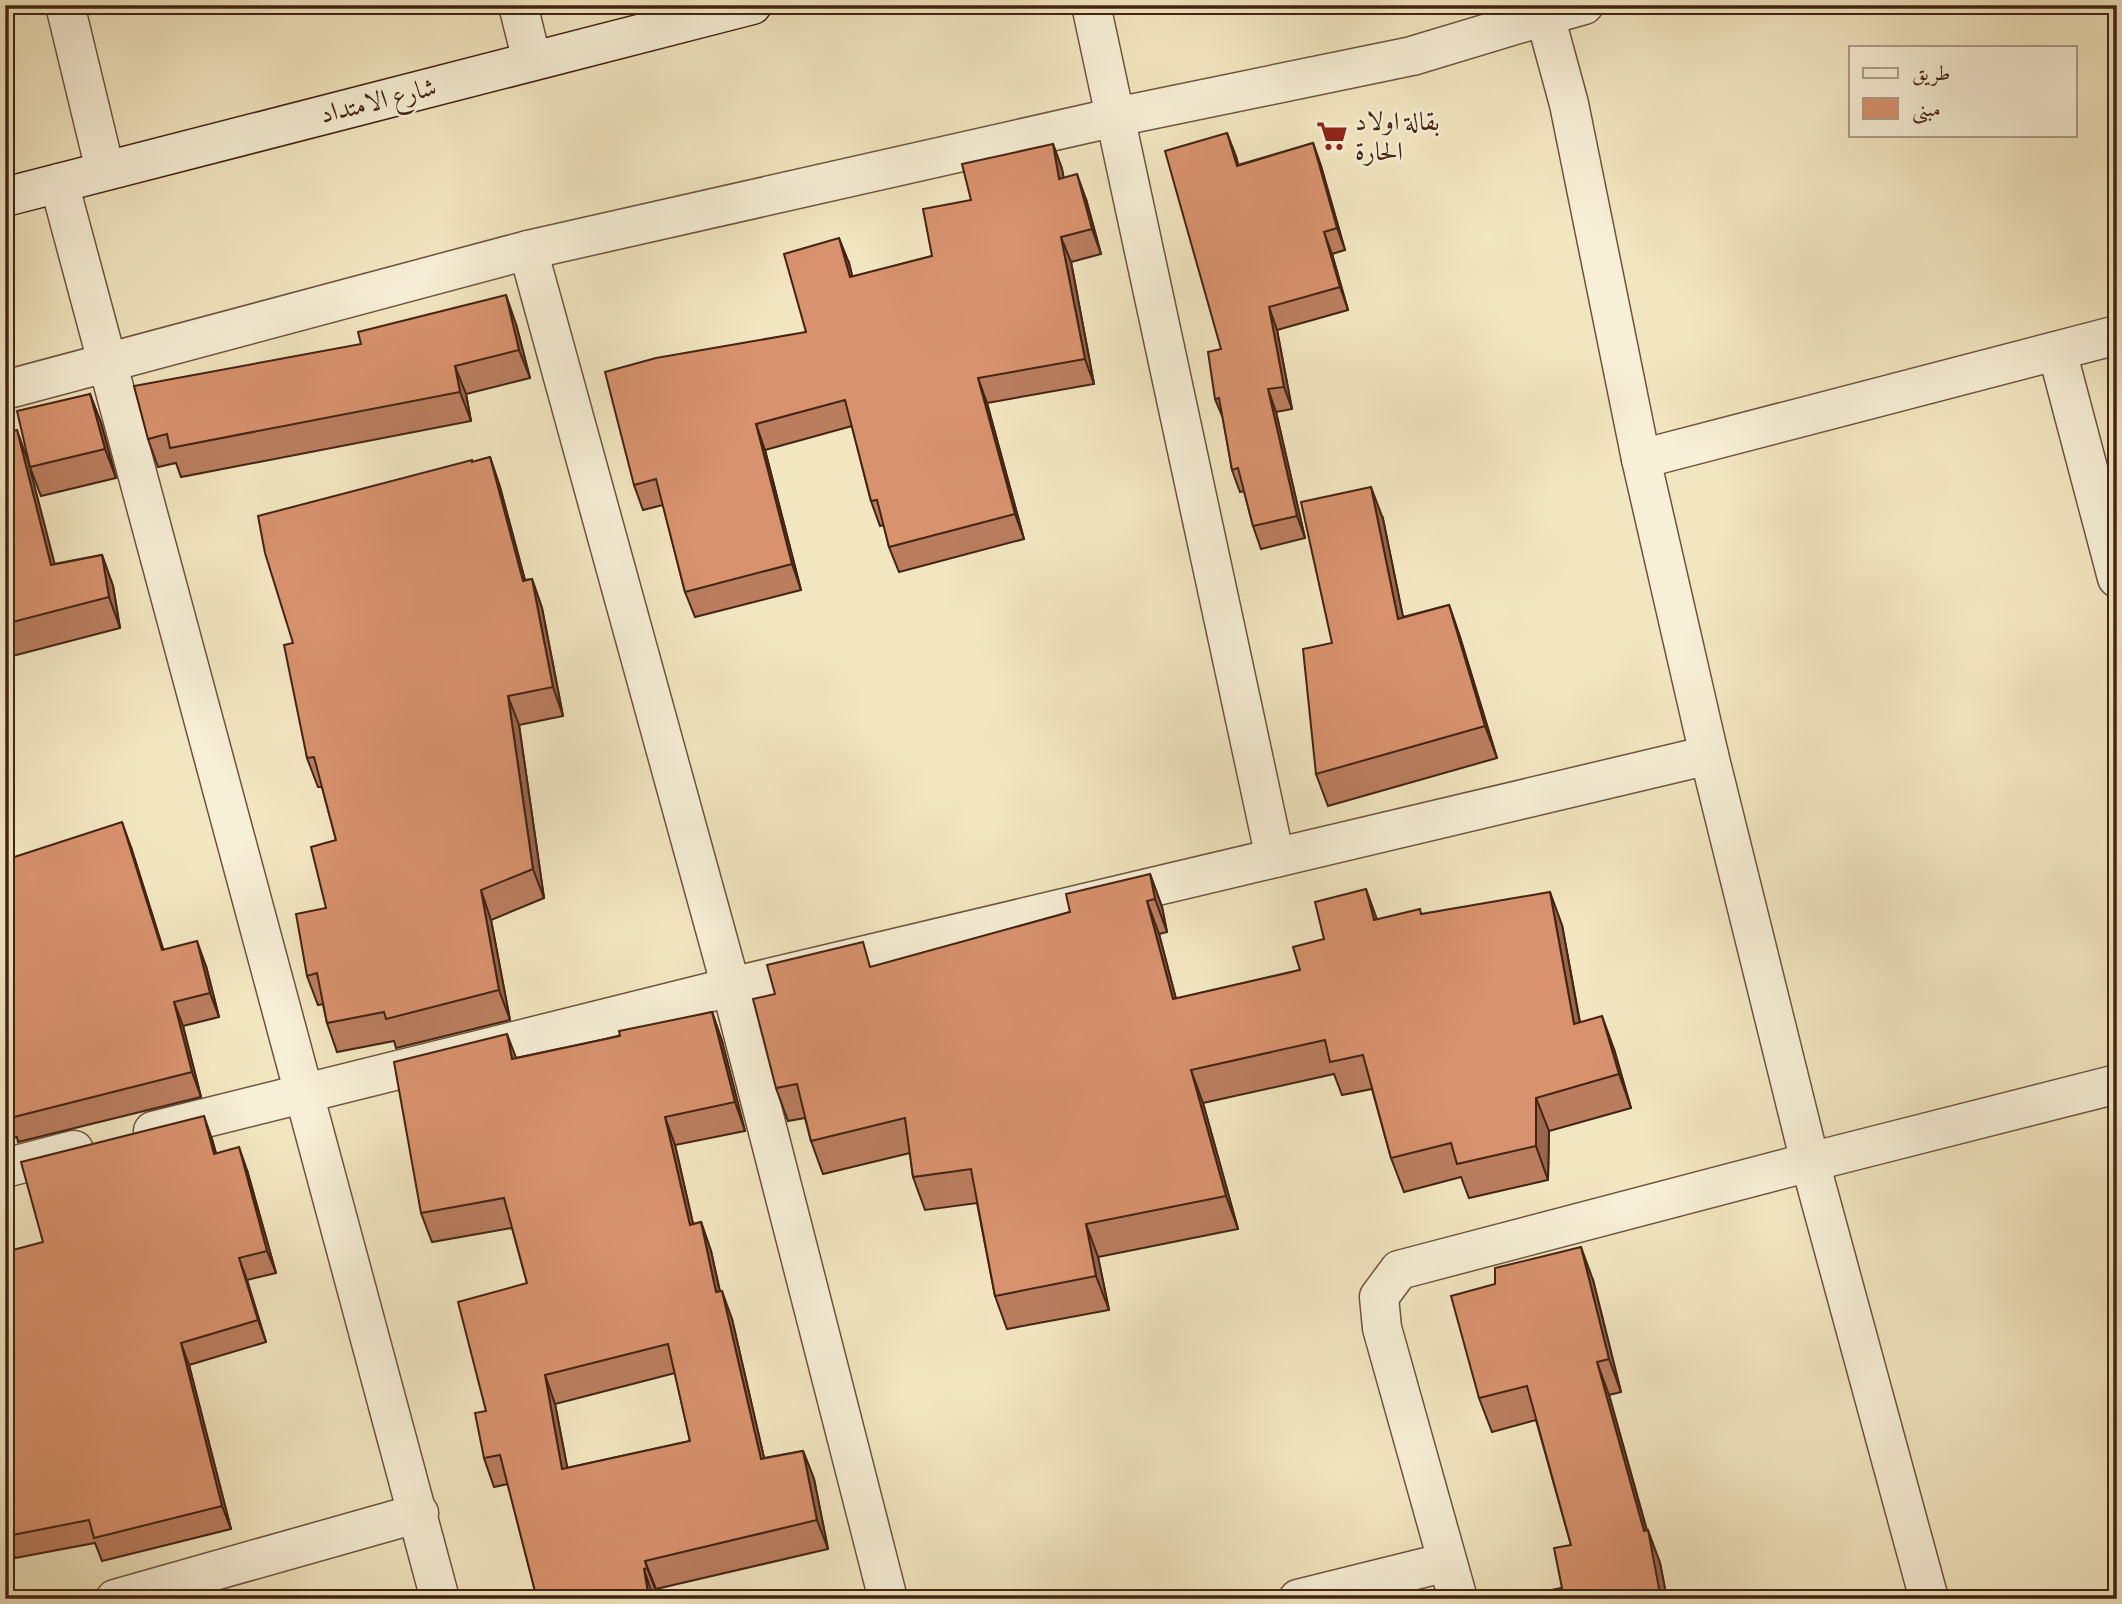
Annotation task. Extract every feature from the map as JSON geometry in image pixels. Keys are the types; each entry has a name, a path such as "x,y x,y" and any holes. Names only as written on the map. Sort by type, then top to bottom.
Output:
{"street":[{"path":"65,5 105,170"},
{"path":"518,5 532,61"},
{"name":"شارع الامتداد","path":"5,197 752,5"},
{"path":"1091,5 1275,858"},
{"path":"5,390 528,250 1116,117 1412,56 1544,10 1584,5"},
{"path":"1544,10 1569,104 1641,459 1709,755 1810,1162 1928,1599"},
{"path":"60,183 440,1599"},
{"path":"528,250 731,987 888,1599"},
{"path":"1641,459 2117,335"},
{"path":"2057,351 2117,578"},
{"path":"5,1168 731,987 1709,755"},
{"path":"1458,1599 1382,1328 1379,1297 1399,1270 2117,1084"},
{"path":"115,1599 419,1513"},
{"path":"1298,1599 1447,1562"}],"building":[{"path":"1227,133 1237,166 1313,143 1337,228 1324,232 1340,287 1269,307 1284,387 1268,389 1297,516 1253,526 1238,468 1232,470 1219,398 1215,399 1208,352 1221,349 1165,151"},
{"path":"1053,144 1059,179 1077,174 1092,229 1061,237 1085,359 978,378 1015,514 889,547 877,500 871,501 845,400 756,424 792,564 685,592 656,479 634,485 605,372 656,358 806,332 784,254 839,238 850,277 932,256 923,209 971,200 962,164"},
{"path":"506,295 519,350 455,366 460,392 170,448 167,434 148,439 134,386 361,344 358,332"},
{"path":"90,394 105,449 30,467 17,411"},
{"path":"17,430 51,565 102,555 109,597 5,624 5,433"},
{"path":"490,457 523,581 532,579 553,687 508,696 533,869 481,890 499,990 386,1019 384,1012 327,1023 317,973 307,976 296,914 326,908 311,847 336,840 314,757 307,758 284,645 293,643 265,553 258,516"},
{"path":"1371,487 1398,619 1449,605 1485,726 1316,774 1303,649 1332,643 1301,502"},
{"path":"122,822 162,950 197,941 210,993 174,1002 192,1072 10,1118 8,1112 5,1113 5,860"},
{"path":"1150,874 1155,899 1147,901 1173,999 1300,970 1293,947 1324,939 1315,902 1366,889 1374,920 1420,909 1421,914 1550,892 1574,1024 1602,1016 1619,1074 1536,1098 1536,1146 1457,1164 1451,1143 1391,1158 1363,1055 1330,1062 1325,1040 1191,1070 1226,1196 1086,1224 1096,1276 995,1296 971,1169 913,1177 905,1118 811,1141 797,1084 776,1088 753,999 775,994 767,965 863,942 870,967 1070,912 1066,894"},
{"path":"712,1012 735,1102 665,1117 690,1225 701,1222 716,1292 722,1291 761,1459 803,1451 817,1520 645,1561 649,1599 537,1599 500,1455 484,1458 475,1413 486,1411 458,1302 527,1283 504,1198 421,1213 394,1062 507,1034 512,1059 620,1036 619,1031","holes":["668,1344 690,1441 562,1469 545,1375"]},
{"path":"204,1116 214,1154 239,1147 267,1251 239,1258 258,1320 181,1343 222,1506 94,1538 89,1520 7,1536 5,1252 43,1242 21,1162"},
{"path":"1581,1247 1609,1359 1597,1362 1644,1531 1648,1530 1661,1599 1519,1599 1518,1596 1562,1588 1554,1548 1571,1545 1527,1386 1479,1398 1451,1296 1495,1284 1495,1268"}],"place":[{"name":"بقالة اولاد الحارة","path":"1332,136"}]}
